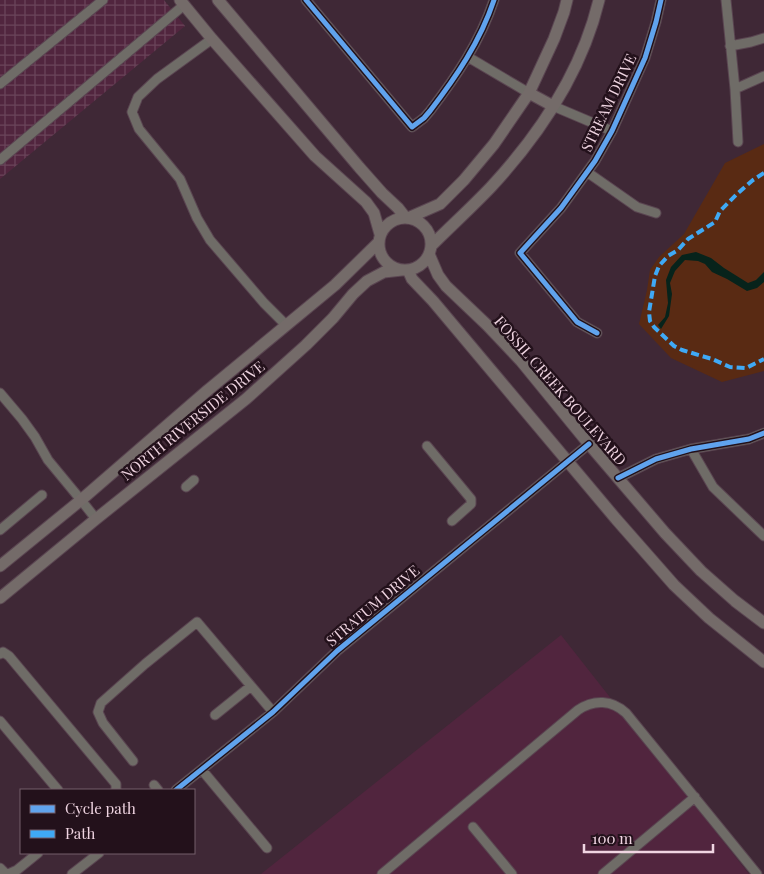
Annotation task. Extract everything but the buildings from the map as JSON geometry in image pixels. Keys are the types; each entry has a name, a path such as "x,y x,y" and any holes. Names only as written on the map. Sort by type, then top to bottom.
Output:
{"main road":[{"path":"182,3 315,156 366,202 374,213 380,238 380,250 388,263 405,270 415,268 421,264 426,260 430,250 428,230 416,220 407,217 382,193 218,0"},
{"path":"380,238 388,224 393,220 407,217 440,204 464,180 494,144 529,93 554,38 567,0"},
{"path":"430,250 501,176 523,150 553,106 584,46 599,0"},
{"path":"529,93 553,106"},
{"name":"NORTH RIVERSIDE DRIVE","path":"0,566 82,500 208,390 335,285 380,238"},
{"name":"FOSSIL CREEK BOULEVARD","path":"430,250 438,275 446,286 521,361 665,533 701,571 764,623"},
{"path":"405,270 674,585 709,618 764,662"},
{"name":"NORTH RIVERSIDE DRIVE","path":"0,598 246,399 306,345 367,281 384,272 405,270"}],"street":[{"path":"0,84 103,0"},
{"path":"306,0 412,127 430,111 468,57 478,40 494,0"},
{"name":"STREAM DRIVE","path":"597,333 577,322 520,253 561,208 595,161 612,131 645,58 661,0"},
{"path":"726,0 738,142"},
{"path":"0,160 182,3"},
{"path":"730,46 764,38"},
{"path":"212,39 157,79 138,97 132,112 139,129 180,179 197,218 210,240 264,303 286,325"},
{"path":"468,57 529,93"},
{"path":"735,89 764,76"},
{"path":"553,106 612,131"},
{"path":"587,172 637,207 656,213"},
{"path":"0,393 35,437 48,460 96,519"},
{"path":"618,478 656,459 690,449 749,439 764,433"},
{"name":"STRATUM DRIVE","path":"177,789 273,712 337,651 589,444"},
{"path":"428,446 471,499 471,504 452,521"},
{"path":"690,449 713,487 764,536"},
{"path":"186,487 194,480"},
{"path":"0,530 42,495"},
{"path":"133,761 103,723 98,712 101,703 197,622 273,712"},
{"path":"0,654 3,652 9,656 116,784 116,789"},
{"path":"215,715 251,686"},
{"path":"382,874 578,710 594,702 612,703 626,713 757,874"},
{"path":"0,721 57,789"},
{"path":"202,770 267,848"},
{"path":"603,874 696,798"},
{"path":"473,827 512,874"},
{"path":"0,868 7,874 17,870 37,854"},
{"path":"72,874 98,854"}],"shaded area":[{"path":"0,0 164,0 185,26 0,179"},
{"path":"764,144 764,371 722,382 671,358 639,324 650,270 659,257 684,234 725,163"},
{"path":"696,252 711,258 748,283 756,280 764,272 764,282 757,288 747,291 712,272 705,264 698,261 685,260 675,271 670,283 672,294 669,316 661,329 658,325 665,317 668,303 666,280 671,267 682,255"},
{"path":"561,635 749,874 261,874"}],"marked path":[{"path":"764,173 738,193 720,211 715,222 688,239 659,266 655,276 649,312 650,321 654,327 674,346 682,350 712,359 730,367 746,368 764,359"}],"cycle path":[{"path":"306,0 412,127 430,111 458,72 482,30 494,0"},
{"path":"597,333 577,322 520,253 561,208 595,161 612,131 645,58 661,0"},
{"path":"618,478 656,459 691,449 749,439 764,433"},
{"path":"177,789 273,712 337,651 589,444"}]}
